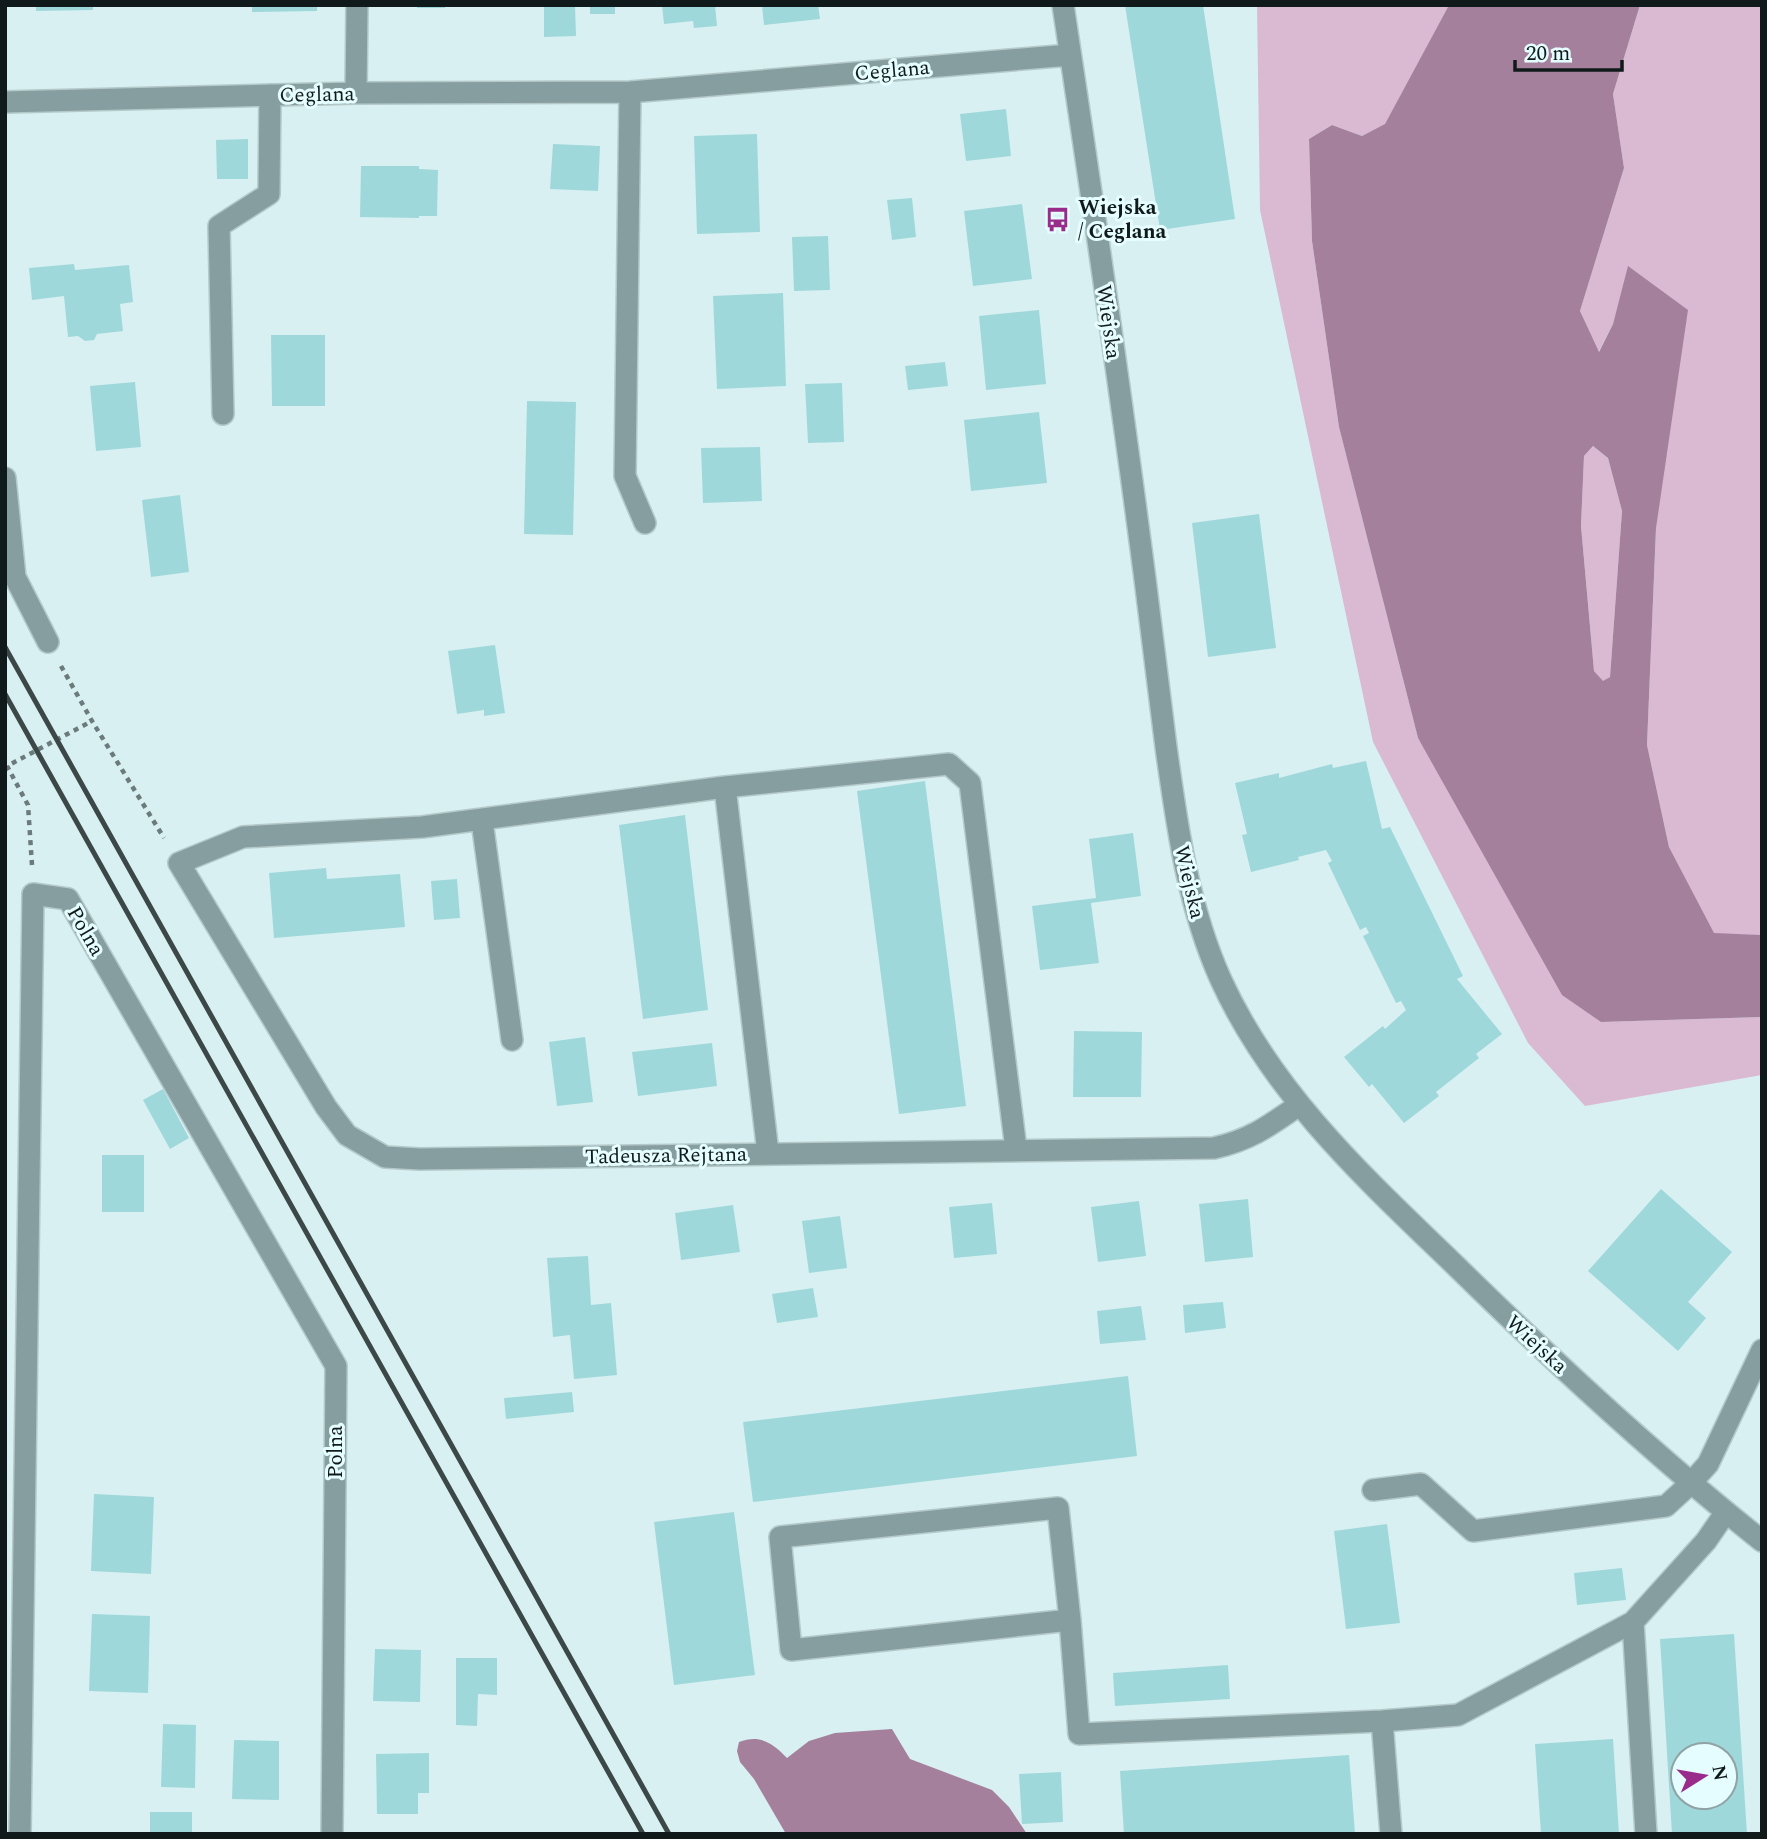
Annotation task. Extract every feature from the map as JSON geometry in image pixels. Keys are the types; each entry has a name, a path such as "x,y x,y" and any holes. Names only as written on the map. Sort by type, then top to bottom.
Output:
{"street":[{"path":"356,93 357,5"},
{"name":"Wiejska","path":"1063,5 1134,495 1175,817 1201,929 1222,981 1274,1073 1338,1150 1506,1316 1690,1484 1762,1541"},
{"name":"Ceglana","path":"5,102 356,93 629,92 1070,55"},
{"path":"629,92 625,476 645,523"},
{"path":"223,414 219,226 269,194 270,95"},
{"path":"5,478 15,577 48,642"},
{"path":"180,863 243,837 482,821 724,787 949,764 970,783 1016,1149"},
{"path":"724,787 768,1153"},
{"path":"482,821 512,1040"},
{"name":"Tadeusza Rejtana","path":"180,863 326,1107 347,1135 385,1157 420,1159 1214,1148 1239,1142 1259,1133 1299,1105"},
{"name":"Polna","path":"20,1834 33,894 68,899 336,1366 332,1834"},
{"path":"1373,1490 1421,1484 1473,1531 1666,1506 1708,1464 1762,1350"},
{"path":"1070,1620 791,1650 779,1537 1058,1508 1070,1620 1079,1734 1382,1721 1458,1715 1633,1622 1706,1541 1726,1512"},
{"path":"1633,1622 1646,1834"},
{"path":"1382,1721 1391,1834"}],"path":[{"path":"48,642 92,721 180,863"},
{"path":"33,894 28,805 7,766 92,721"}],"shaded area":[{"path":"1257,5 1449,5 1385,125 1362,136 1332,125 1309,139 1312,241 1339,427 1418,738 1601,1022 1762,1017 1762,1075 1585,1106 1528,1043 1373,742 1260,210"},
{"path":"1449,5 1640,5 1613,94 1624,168 1580,311 1599,352 1613,324 1628,266 1688,310 1656,528 1647,745 1669,847 1714,933 1762,935 1762,1017 1601,1022 1562,995 1418,738 1339,427 1312,241 1309,139 1332,125 1362,136 1385,124","holes":["1593,446 1608,458 1622,511 1610,677 1603,681 1594,671 1581,526 1584,456"]},
{"path":"1640,5 1762,5 1762,935 1714,934 1669,847 1647,745 1656,528 1629,267 1613,324 1598,353 1580,311 1624,168 1613,94"},
{"path":"1593,446 1608,458 1622,511 1610,677 1603,682 1594,671 1581,526 1584,456"},
{"path":"892,1729 910,1759 992,1790 1009,1807 1027,1834 786,1834 754,1779 740,1762 737,1751 739,1742 753,1739 766,1741 787,1758 809,1741 835,1733"}],"building":[{"path":"36,5 93,5 93,10 36,11"},
{"path":"252,5 317,5 317,11 252,12"},
{"path":"417,5 445,5 445,8 417,8"},
{"path":"544,5 575,5 576,36 544,37"},
{"path":"590,5 615,5 615,14 590,14"},
{"path":"662,5 715,5 717,26 694,28 693,21 664,24"},
{"path":"762,5 818,5 820,19 764,25"},
{"path":"1125,5 1203,5 1235,219 1160,230"},
{"path":"1006,109 1011,156 966,161 960,114"},
{"path":"757,134 760,232 697,234 694,136"},
{"path":"248,139 248,179 217,179 216,140"},
{"path":"553,144 600,146 598,191 550,189"},
{"path":"361,166 419,166 419,169 438,170 437,216 360,217"},
{"path":"912,198 916,237 892,240 887,200"},
{"path":"1022,204 1032,279 973,286 964,211"},
{"path":"828,236 830,290 794,291 792,237"},
{"path":"74,264 75,270 129,265 133,302 120,304 123,331 97,334 94,340 85,341 78,336 68,337 64,296 32,300 29,268"},
{"path":"783,293 786,386 717,389 713,296"},
{"path":"1039,310 1046,384 986,390 979,316"},
{"path":"271,335 325,335 325,406 272,406"},
{"path":"945,362 948,386 908,390 905,366"},
{"path":"135,382 141,447 96,451 90,386"},
{"path":"842,383 844,442 808,443 805,384"},
{"path":"527,401 576,402 573,535 524,534"},
{"path":"1039,412 1047,483 971,491 964,420"},
{"path":"760,447 762,501 703,503 701,448"},
{"path":"180,495 189,572 151,577 142,500"},
{"path":"1259,514 1276,648 1208,657 1192,523"},
{"path":"495,645 505,713 484,716 484,710 457,714 448,651"},
{"path":"1366,761 1382,829 1390,827 1463,976 1457,979 1502,1034 1476,1054 1479,1058 1436,1092 1439,1096 1404,1123 1372,1084 1369,1087 1344,1057 1383,1026 1385,1029 1406,1010 1401,1001 1396,1003 1363,936 1369,933 1366,927 1360,930 1328,863 1332,861 1326,850 1251,872 1242,835 1247,834 1235,783 1279,773 1279,778 1332,764 1333,768"},
{"path":"925,781 966,1106 899,1114 857,791"},
{"path":"685,815 708,1010 643,1019 619,825"},
{"path":"1133,833 1141,896 1091,903 1099,963 1040,970 1032,906 1096,898 1089,839"},
{"path":"326,868 327,879 400,874 405,927 274,938 269,873"},
{"path":"457,879 460,918 434,920 431,881"},
{"path":"1074,1031 1142,1032 1141,1097 1073,1097"},
{"path":"585,1037 593,1102 557,1106 549,1042"},
{"path":"712,1043 717,1086 638,1096 632,1052"},
{"path":"163,1089 189,1138 170,1149 143,1100"},
{"path":"102,1155 144,1155 144,1212 102,1212"},
{"path":"1661,1189 1732,1252 1688,1302 1706,1318 1678,1351 1588,1271"},
{"path":"1248,1199 1253,1257 1205,1262 1199,1204"},
{"path":"1139,1201 1146,1256 1098,1262 1091,1207"},
{"path":"992,1203 997,1254 954,1258 949,1207"},
{"path":"733,1205 740,1252 681,1260 675,1213"},
{"path":"840,1216 847,1268 809,1273 802,1221"},
{"path":"588,1256 591,1305 611,1303 617,1375 574,1379 570,1335 553,1337 547,1258"},
{"path":"813,1288 818,1317 777,1323 772,1294"},
{"path":"1223,1302 1226,1328 1185,1333 1183,1305"},
{"path":"1141,1306 1146,1340 1100,1344 1097,1311"},
{"path":"1128,1376 1137,1456 753,1502 743,1422"},
{"path":"572,1392 574,1412 506,1419 504,1398"},
{"path":"94,1494 154,1497 151,1574 91,1571"},
{"path":"734,1512 755,1675 674,1685 654,1522"},
{"path":"1387,1524 1400,1623 1346,1629 1334,1531"},
{"path":"1622,1568 1626,1600 1577,1605 1574,1573"},
{"path":"92,1614 150,1616 148,1693 89,1691"},
{"path":"1734,1634 1747,1834 1672,1834 1671,1811 1739,1811 1739,1741 1669,1741 1669,1785 1660,1639"},
{"path":"375,1649 421,1650 420,1702 373,1701"},
{"path":"456,1658 497,1658 497,1695 478,1694 477,1726 456,1725"},
{"path":"1228,1665 1230,1699 1115,1706 1113,1673"},
{"path":"163,1724 196,1725 195,1788 161,1787"},
{"path":"1613,1739 1619,1834 1541,1834 1535,1744"},
{"path":"234,1740 279,1741 279,1800 232,1799"},
{"path":"429,1753 429,1793 418,1793 418,1814 377,1814 376,1754"},
{"path":"1349,1755 1355,1834 1124,1834 1120,1771"},
{"path":"1061,1772 1063,1822 1022,1824 1019,1774"},
{"path":"150,1812 192,1812 192,1834 150,1834"}],"railway":[{"path":"5,647 669,1834"},
{"path":"5,694 643,1834"}],"place":[{"name":"Wiejska / Ceglana","path":"1058,219"}]}
